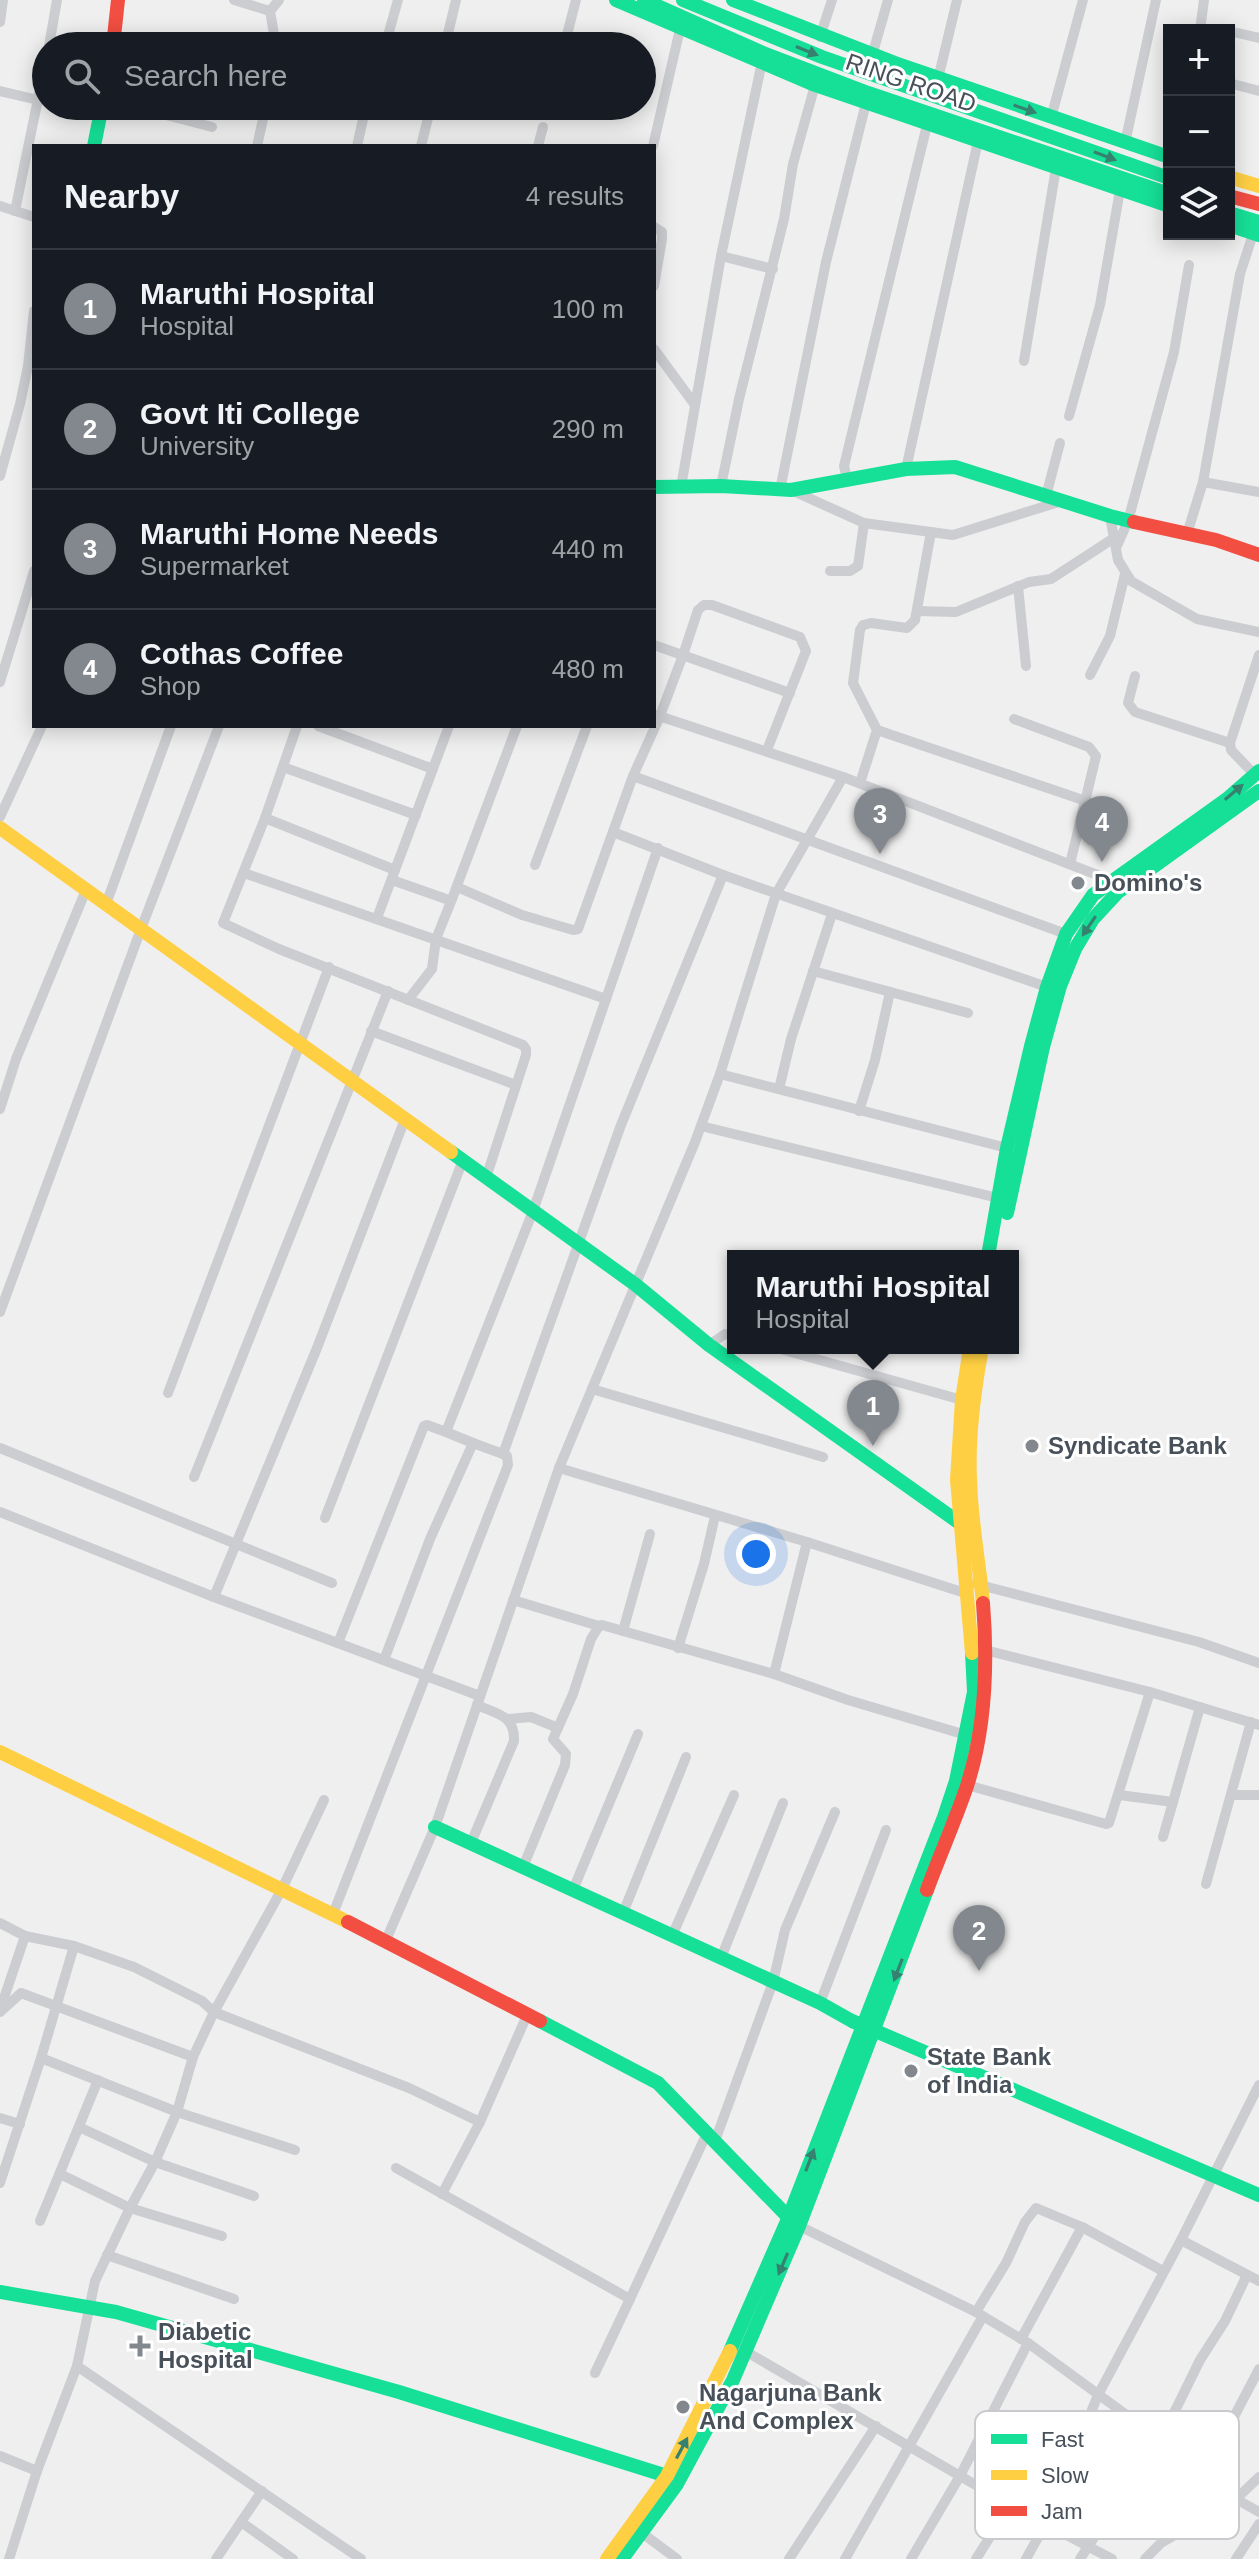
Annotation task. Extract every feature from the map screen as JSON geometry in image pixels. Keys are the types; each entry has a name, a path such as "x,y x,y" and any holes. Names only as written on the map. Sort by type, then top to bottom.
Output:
{"main road":[{"path":"117,32 118,0"},
{"path":"616,0 680,29 762,59 815,85 927,125 1057,162 1120,190 1163,198"},
{"name":"RING ROAD","path":"644,0 762,59 868,93 1163,198"},
{"name":"RING ROAD","path":"683,0 822,57 1163,176"},
{"path":"733,0 872,56 1163,155"},
{"path":"768,35 777,19"},
{"path":"94,144 99,120"},
{"path":"1057,162 1063,141"},
{"path":"1235,179 1259,186"},
{"path":"1235,198 1259,204"},
{"path":"1235,216 1257,228"},
{"path":"1235,226 1257,228"},
{"path":"656,487 721,486 786,490 906,469 955,467 1110,516 1216,540 1259,555"},
{"path":"989,1250 1007,1148 1047,987 1066,934 1093,895 1227,799 1257,773"},
{"path":"999,1250 1043,1047 1060,986 1075,949 1093,919 1118,892 1259,791"},
{"path":"0,828 580,1244 709,1345 968,1526"},
{"path":"968,1526 957,1480 962,1400 969,1354"},
{"path":"622,2559 642,2533 719,2408 745,2351 868,2028 956,1781 974,1692 968,1526 973,1407 981,1354"},
{"path":"868,2028 967,1785 979,1736 985,1694 985,1650 972,1587"},
{"path":"0,1752 386,1940 658,2083 794,2222"},
{"path":"435,1827 820,2003 868,2028 1259,2195"},
{"path":"607,2559 672,2480 794,2222"},
{"path":"0,2292 116,2312 399,2392 672,2480"}],"street":[{"path":"0,22 3,0"},
{"path":"51,32 57,0"},
{"path":"234,0 270,11"},
{"path":"274,32 270,11 279,0"},
{"path":"389,32 398,0"},
{"path":"448,32 456,0"},
{"path":"568,32 576,0"},
{"path":"820,37 832,0"},
{"path":"872,56 888,0"},
{"path":"938,79 957,0"},
{"path":"1051,118 1083,0"},
{"path":"1125,143 1156,0"},
{"path":"1201,24 1204,0"},
{"path":"653,144 680,29"},
{"path":"1235,32 1259,38"},
{"path":"681,487 721,256 762,59"},
{"path":"721,486 739,399 773,269 793,164 815,85"},
{"path":"1235,85 1259,91"},
{"path":"0,91 32,99"},
{"path":"866,103 826,262 786,490 864,523 959,534 1062,501"},
{"path":"15,211 34,120"},
{"path":"185,120 212,127"},
{"path":"257,144 263,120"},
{"path":"357,144 363,120"},
{"path":"422,144 428,120"},
{"path":"847,478 844,466 857,407 927,125"},
{"path":"539,144 543,127"},
{"path":"906,469 978,141"},
{"path":"1024,361 1057,162"},
{"path":"1069,416 1100,305 1120,190"},
{"path":"0,206 32,216"},
{"path":"656,227 662,232 656,274"},
{"path":"1187,534 1203,482 1240,274 1257,228"},
{"path":"721,256 773,269"},
{"path":"917,611 956,612 1018,586 1060,575 1115,543 1128,521 1174,352 1189,265"},
{"path":"0,476 24,385 32,326"},
{"path":"656,352 695,405"},
{"path":"1046,496 1060,443"},
{"path":"1203,482 1259,492"},
{"path":"1110,516 1125,574 1131,581 1197,619 1259,632"},
{"path":"830,571 850,571 858,566 864,523"},
{"path":"931,532 915,620 907,628 871,623 863,625 860,630 853,683 877,730 1086,801"},
{"path":"1090,675 1110,636 1125,574"},
{"path":"0,682 32,578"},
{"path":"1018,586 1026,666"},
{"path":"767,750 806,651 800,637 712,605 704,605 698,610 657,715 860,783 1113,881"},
{"path":"656,646 790,693"},
{"path":"1257,773 1231,750 1230,743 1259,655"},
{"path":"1135,676 1128,703 1135,712 1230,743"},
{"path":"1014,719 1093,750 1096,763 1070,864"},
{"path":"0,817 41,728"},
{"path":"106,904 170,728"},
{"path":"0,1312 218,728"},
{"path":"296,728 223,923 279,949 523,1045 526,1055 486,1178"},
{"path":"323,728 433,769"},
{"path":"377,918 448,728"},
{"path":"408,1000 432,969 436,939 516,728"},
{"path":"535,865 586,728"},
{"path":"457,887 522,915 578,929 652,728"},
{"path":"860,783 877,730"},
{"path":"283,767 416,815"},
{"path":"633,776 1066,934"},
{"path":"386,1940 435,1827 559,1468 701,1126 776,894 843,777"},
{"path":"265,818 452,899"},
{"path":"613,832 776,894 1047,987"},
{"path":"446,1432 533,1211 658,848"},
{"path":"244,873 606,999"},
{"path":"503,1454 621,1125 723,875"},
{"path":"0,1109 16,1059 86,890"},
{"path":"779,1089 832,914"},
{"path":"168,1393 329,967"},
{"path":"813,971 968,1013"},
{"path":"194,1477 388,991"},
{"path":"859,1111 875,1060 890,992"},
{"path":"371,1031 516,1085"},
{"path":"720,1074 1007,1148"},
{"path":"214,1597 311,1362 405,1119"},
{"path":"701,1126 998,1198"},
{"path":"325,1518 463,1160"},
{"path":"709,1345 727,1334"},
{"path":"798,1354 962,1400"},
{"path":"592,1389 823,1457"},
{"path":"333,1914 508,1465 507,1456 424,1426 338,1643"},
{"path":"384,1660 430,1539 473,1443"},
{"path":"0,1448 332,1583"},
{"path":"559,1468 807,1542 972,1587 1199,1642 1259,1663"},
{"path":"0,1512 214,1597 424,1675 478,1700 507,1719 513,1724 514,1741 471,1843"},
{"path":"678,1648 715,1516"},
{"path":"623,1631 650,1534"},
{"path":"774,1674 807,1542"},
{"path":"513,1600 774,1674 966,1735"},
{"path":"523,1867 565,1765 566,1754 553,1742 591,1639 599,1626"},
{"path":"985,1650 1150,1692 1255,1724 1206,1884"},
{"path":"967,1785 1106,1824 1111,1821 1150,1692"},
{"path":"1163,1837 1200,1707"},
{"path":"507,1719 531,1717 558,1728"},
{"path":"573,1890 638,1734"},
{"path":"623,1913 686,1757"},
{"path":"672,1936 734,1795"},
{"path":"1119,1795 1173,1802"},
{"path":"1231,1795 1259,1795"},
{"path":"9,2559 37,2471 77,2366 95,2281 155,2162 177,2112 193,2057 214,2012 282,1889 324,1800"},
{"path":"721,1958 783,1803"},
{"path":"595,2373 711,2137 773,1982 785,1930 835,1812"},
{"path":"820,2003 886,1830"},
{"path":"0,1923 25,1936 74,1946 134,1967 202,2001 214,2012 409,2088 480,2122"},
{"path":"0,2011 25,1936"},
{"path":"0,2183 74,1946"},
{"path":"0,2011 21,1993 193,2057"},
{"path":"442,2194 480,2122 528,2013"},
{"path":"41,2058 177,2112 295,2150"},
{"path":"40,2221 98,2080"},
{"path":"1092,2411 1259,2085"},
{"path":"0,2118 20,2124"},
{"path":"79,2127 155,2162 254,2196"},
{"path":"396,2168 630,2299"},
{"path":"60,2174 130,2208 222,2236"},
{"path":"845,2559 979,2314 1032,2210 1042,2208 1163,2271"},
{"path":"794,2222 979,2314 1025,2341 1120,2411"},
{"path":"991,2411 1082,2227"},
{"path":"1181,2240 1259,2281"},
{"path":"107,2255 234,2299"},
{"path":"1175,2411 1247,2275"},
{"path":"745,2351 975,2485"},
{"path":"77,2366 361,2559"},
{"path":"1237,2411 1259,2369"},
{"path":"789,2559 876,2426"},
{"path":"911,2559 975,2445"},
{"path":"0,2456 37,2471"},
{"path":"1239,2496 1259,2477"},
{"path":"216,2559 262,2491"},
{"path":"1239,2501 1259,2512"},
{"path":"241,2522 293,2559"},
{"path":"1236,2559 1259,2524"},
{"path":"642,2533 677,2559"},
{"path":"976,2559 989,2539"},
{"path":"1026,2559 1037,2539"},
{"path":"1076,2539 1112,2559"},
{"path":"1080,2559 1091,2539"},
{"path":"1145,2559 1168,2539"}],"traffic: fast":[{"path":"616,0 815,85 1163,204"},
{"path":"644,0 763,53 868,93 1163,192"},
{"path":"683,0 822,57 1163,176"},
{"path":"733,0 895,63 1163,155"},
{"path":"94,144 99,120"},
{"path":"1235,215 1259,222"},
{"path":"1235,227 1259,235"},
{"path":"656,487 721,486 791,490 906,469 955,467 1134,522"},
{"path":"989,1250 1007,1148 1031,1046 1066,934 1093,895 1227,799 1259,771"},
{"path":"1007,1213 1043,1047 1060,986 1075,949 1093,919 1118,892 1259,791"},
{"path":"451,1152 636,1285 709,1345 961,1524 970,1527"},
{"path":"730,2351 788,2219 944,1817 956,1781 974,1692 972,1653"},
{"path":"435,1827 820,2003 852,2021 1259,2195"},
{"path":"622,2559 677,2484 733,2380 799,2226 927,1890"},
{"path":"540,2021 658,2083 795,2224"},
{"path":"0,2292 116,2312 399,2392 667,2476 675,2483"}],"traffic: slow":[{"path":"1235,179 1259,186"},
{"path":"0,828 451,1152"},
{"path":"969,1354 962,1400 957,1480 972,1653"},
{"path":"981,1354 972,1413 970,1463 983,1603"},
{"path":"0,1752 348,1922"},
{"path":"607,2559 667,2476 730,2351"}],"traffic: jam":[{"path":"115,32 118,0"},
{"path":"1235,198 1259,204"},
{"path":"1134,522 1216,540 1259,555"},
{"path":"927,1890 967,1786 978,1741 985,1673 983,1603"},
{"path":"348,1922 540,2021"}],"place":[{"name":"Maruthi Home Needs","path":"880,854"},
{"name":"Cothas Coffee","path":"1102,862"},
{"name":"Domino's","path":"1078,883"},
{"name":"Maruthi Hospital","path":"873,1446"},
{"name":"Syndicate Bank","path":"1032,1446"},
{"name":"Govt Iti College","path":"979,1971"},
{"name":"State Bank of India","path":"911,2071"},
{"name":"Diabetic Hospital","path":"140,2346"},
{"name":"Nagarjuna Bank And Complex","path":"683,2407"}]}
